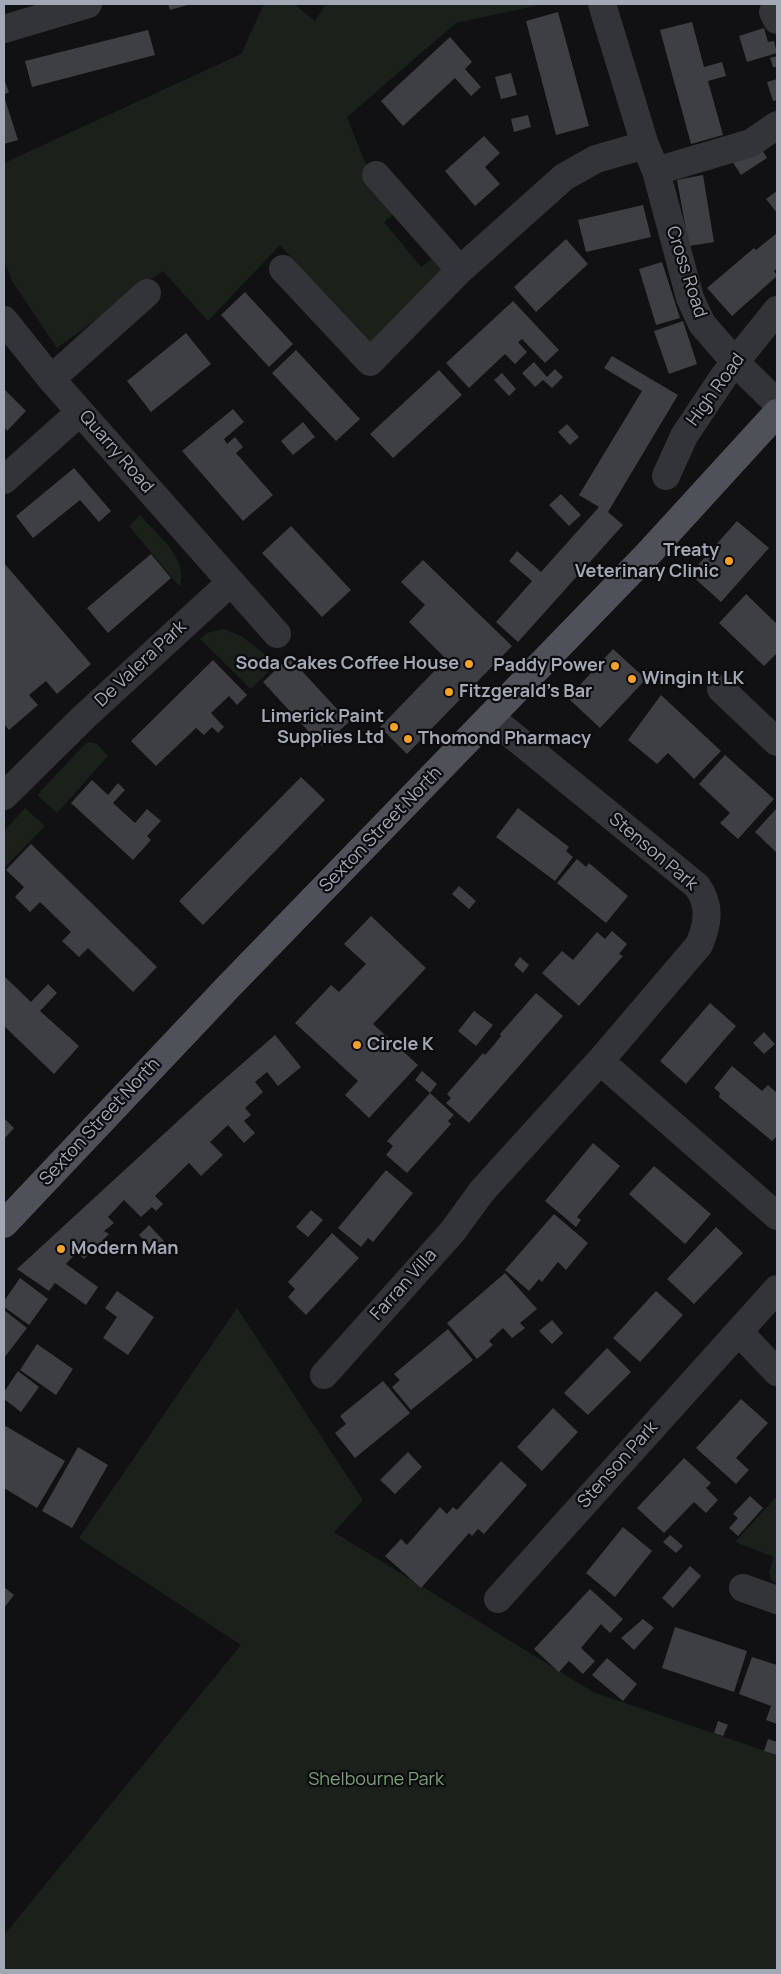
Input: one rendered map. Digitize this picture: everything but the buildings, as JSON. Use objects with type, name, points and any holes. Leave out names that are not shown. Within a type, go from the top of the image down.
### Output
[{"type":"main road","name":"Sexton Street North","points":[[4,1224],[229,986],[648,554],[777,413]]},
{"type":"street","name":"Cross Road","points":[[602,4],[645,146],[656,171],[690,298],[702,324],[735,362],[777,403]]},
{"type":"street","points":[[4,29],[77,5]]},
{"type":"street","points":[[656,171],[750,143],[777,125]]},
{"type":"street","points":[[284,269],[370,362],[460,270],[564,177],[596,159],[645,146]]},
{"type":"street","points":[[376,175],[460,270]]},
{"type":"street","points":[[51,379],[147,293]]},
{"type":"street","name":"High Road","points":[[666,476],[684,436],[735,362],[777,310]]},
{"type":"street","name":"Quarry Road","points":[[4,320],[51,379],[230,583]]},
{"type":"street","points":[[4,480],[80,412]]},
{"type":"street","points":[[230,583],[277,634]]},
{"type":"street","name":"De Valera Park","points":[[4,796],[84,717],[230,583]]},
{"type":"street","points":[[721,688],[777,742]]},
{"type":"street","name":"Stenson Park","points":[[482,1191],[600,1061],[699,944],[706,927],[706,898],[697,886],[490,718]]},
{"type":"street","points":[[600,1061],[777,1216]]},
{"type":"street","name":"Farran Villa","points":[[324,1376],[452,1232],[482,1191]]},
{"type":"street","name":"Stenson Park","points":[[498,1599],[777,1289]]},
{"type":"street","points":[[739,1332],[777,1372]]},
{"type":"street","points":[[743,1588],[777,1600]]},
{"type":"green space","points":[[264,4],[294,4],[315,21],[326,4],[544,4],[456,23],[347,117],[376,190],[395,213],[384,222],[421,267],[432,259],[445,274],[369,344],[280,245],[208,321],[163,271],[57,348],[12,281],[4,260],[4,163],[241,54]]},
{"type":"green space","points":[[140,515],[176,557],[182,576],[180,587],[129,526]]},
{"type":"green space","points":[[224,629],[241,636],[277,663],[251,689],[200,639],[207,633]]},
{"type":"green space","points":[[86,743],[97,744],[108,756],[57,813],[37,795]]},
{"type":"green space","points":[[25,808],[45,826],[4,868],[4,831]]},
{"type":"green space","name":"Shelbourne Park","points":[[237,1308],[363,1500],[334,1532],[593,1692],[777,1755],[777,1970],[4,1970],[4,1935],[241,1645],[79,1538]]},
{"type":"green space","points":[[777,1496],[777,1584],[771,1580],[769,1572],[774,1557],[735,1542]]},
{"type":"place","name":"Treaty Veterinary Clinic","points":[[729,561]]},
{"type":"place","name":"Soda Cakes Coffee House","points":[[469,664]]},
{"type":"place","name":"Paddy Power","points":[[615,666]]},
{"type":"place","name":"Wingin It LK","points":[[632,679]]},
{"type":"place","name":"Fitzgerald’s Bar","points":[[449,692]]},
{"type":"place","name":"Limerick Paint Supplies Ltd","points":[[394,727]]},
{"type":"place","name":"Thomond Pharmacy","points":[[408,739]]},
{"type":"place","name":"Circle K","points":[[357,1045]]},
{"type":"place","name":"Modern Man","points":[[61,1249]]}]
